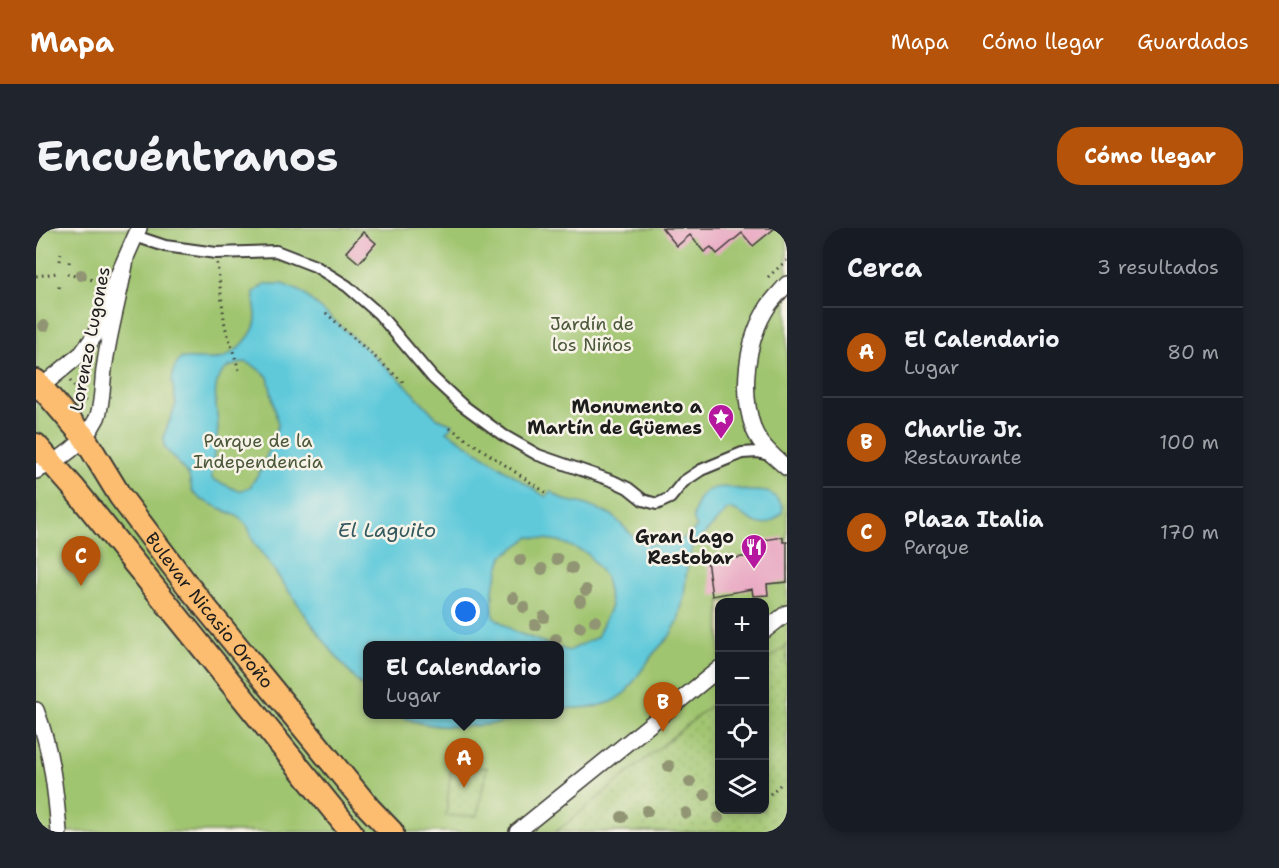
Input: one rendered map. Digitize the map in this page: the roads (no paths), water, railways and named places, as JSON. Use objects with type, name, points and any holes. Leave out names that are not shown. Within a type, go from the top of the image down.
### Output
[{"type":"main road","name":"Bulevar Nicasio Oroño","points":[[38,387],[84,437],[120,496],[188,586],[369,808],[392,832]]},
{"type":"main road","name":"Bulevar Nicasio Oroño","points":[[36,445],[44,467],[73,487],[351,832]]},
{"type":"street","points":[[137,232],[165,246],[216,253],[276,251],[315,266],[347,286],[380,314],[433,378],[461,404],[503,435],[538,455],[621,485],[643,500],[657,504],[669,498],[683,482],[701,470],[742,453],[758,452],[772,456]]},
{"type":"street","name":"Lorenzo Lugones","points":[[38,387],[82,353],[95,335],[137,232]]},
{"type":"street","name":"Lorenzo Lugones","points":[[44,467],[70,452],[84,437],[97,416],[105,362],[126,259]]},
{"type":"street","points":[[787,284],[768,306],[753,341],[747,375],[749,407],[755,431],[772,456],[787,468]]},
{"type":"street","points":[[769,628],[787,613]]},
{"type":"street","points":[[518,832],[715,672]]},
{"type":"street","points":[[36,710],[42,726],[57,797],[59,832]]},
{"type":"water","name":"El Laguito","points":[[264,284],[282,284],[300,291],[404,383],[436,417],[453,424],[447,431],[546,497],[550,491],[564,500],[584,504],[612,515],[639,542],[671,544],[690,534],[697,527],[694,517],[698,501],[702,495],[713,488],[727,487],[770,493],[783,507],[782,513],[766,524],[760,524],[728,509],[692,547],[678,621],[669,637],[654,653],[626,692],[612,702],[594,707],[564,709],[564,649],[569,651],[597,637],[611,606],[605,577],[588,554],[559,541],[530,537],[503,556],[493,589],[493,616],[515,632],[540,641],[363,641],[363,687],[323,639],[254,543],[248,527],[239,517],[200,499],[192,491],[189,476],[164,447],[164,435],[176,404],[172,381],[174,368],[181,358],[223,358],[235,351],[253,329],[256,313],[254,293]],"holes":[[[245,362],[268,377],[278,425],[262,468],[250,487],[239,491],[212,479],[218,427],[216,388],[221,374],[227,368]]]},
{"type":"water","points":[[409,719],[518,719],[468,726],[431,725]]},
{"type":"place","name":"Monumento a Martín de Güemes","points":[[721,440]]},
{"type":"place","name":"Gran Lago Restobar","points":[[754,570]]},
{"type":"place","name":"Plaza Italia","points":[[81,586]]},
{"type":"place","name":"Charlie Jr.","points":[[663,732]]},
{"type":"place","name":"El Calendario","points":[[464,788]]},
{"type":"park label","name":"Jardín de los Niños","points":[[592,334]]},
{"type":"park label","name":"Parque de la Independencia","points":[[258,451]]}]
